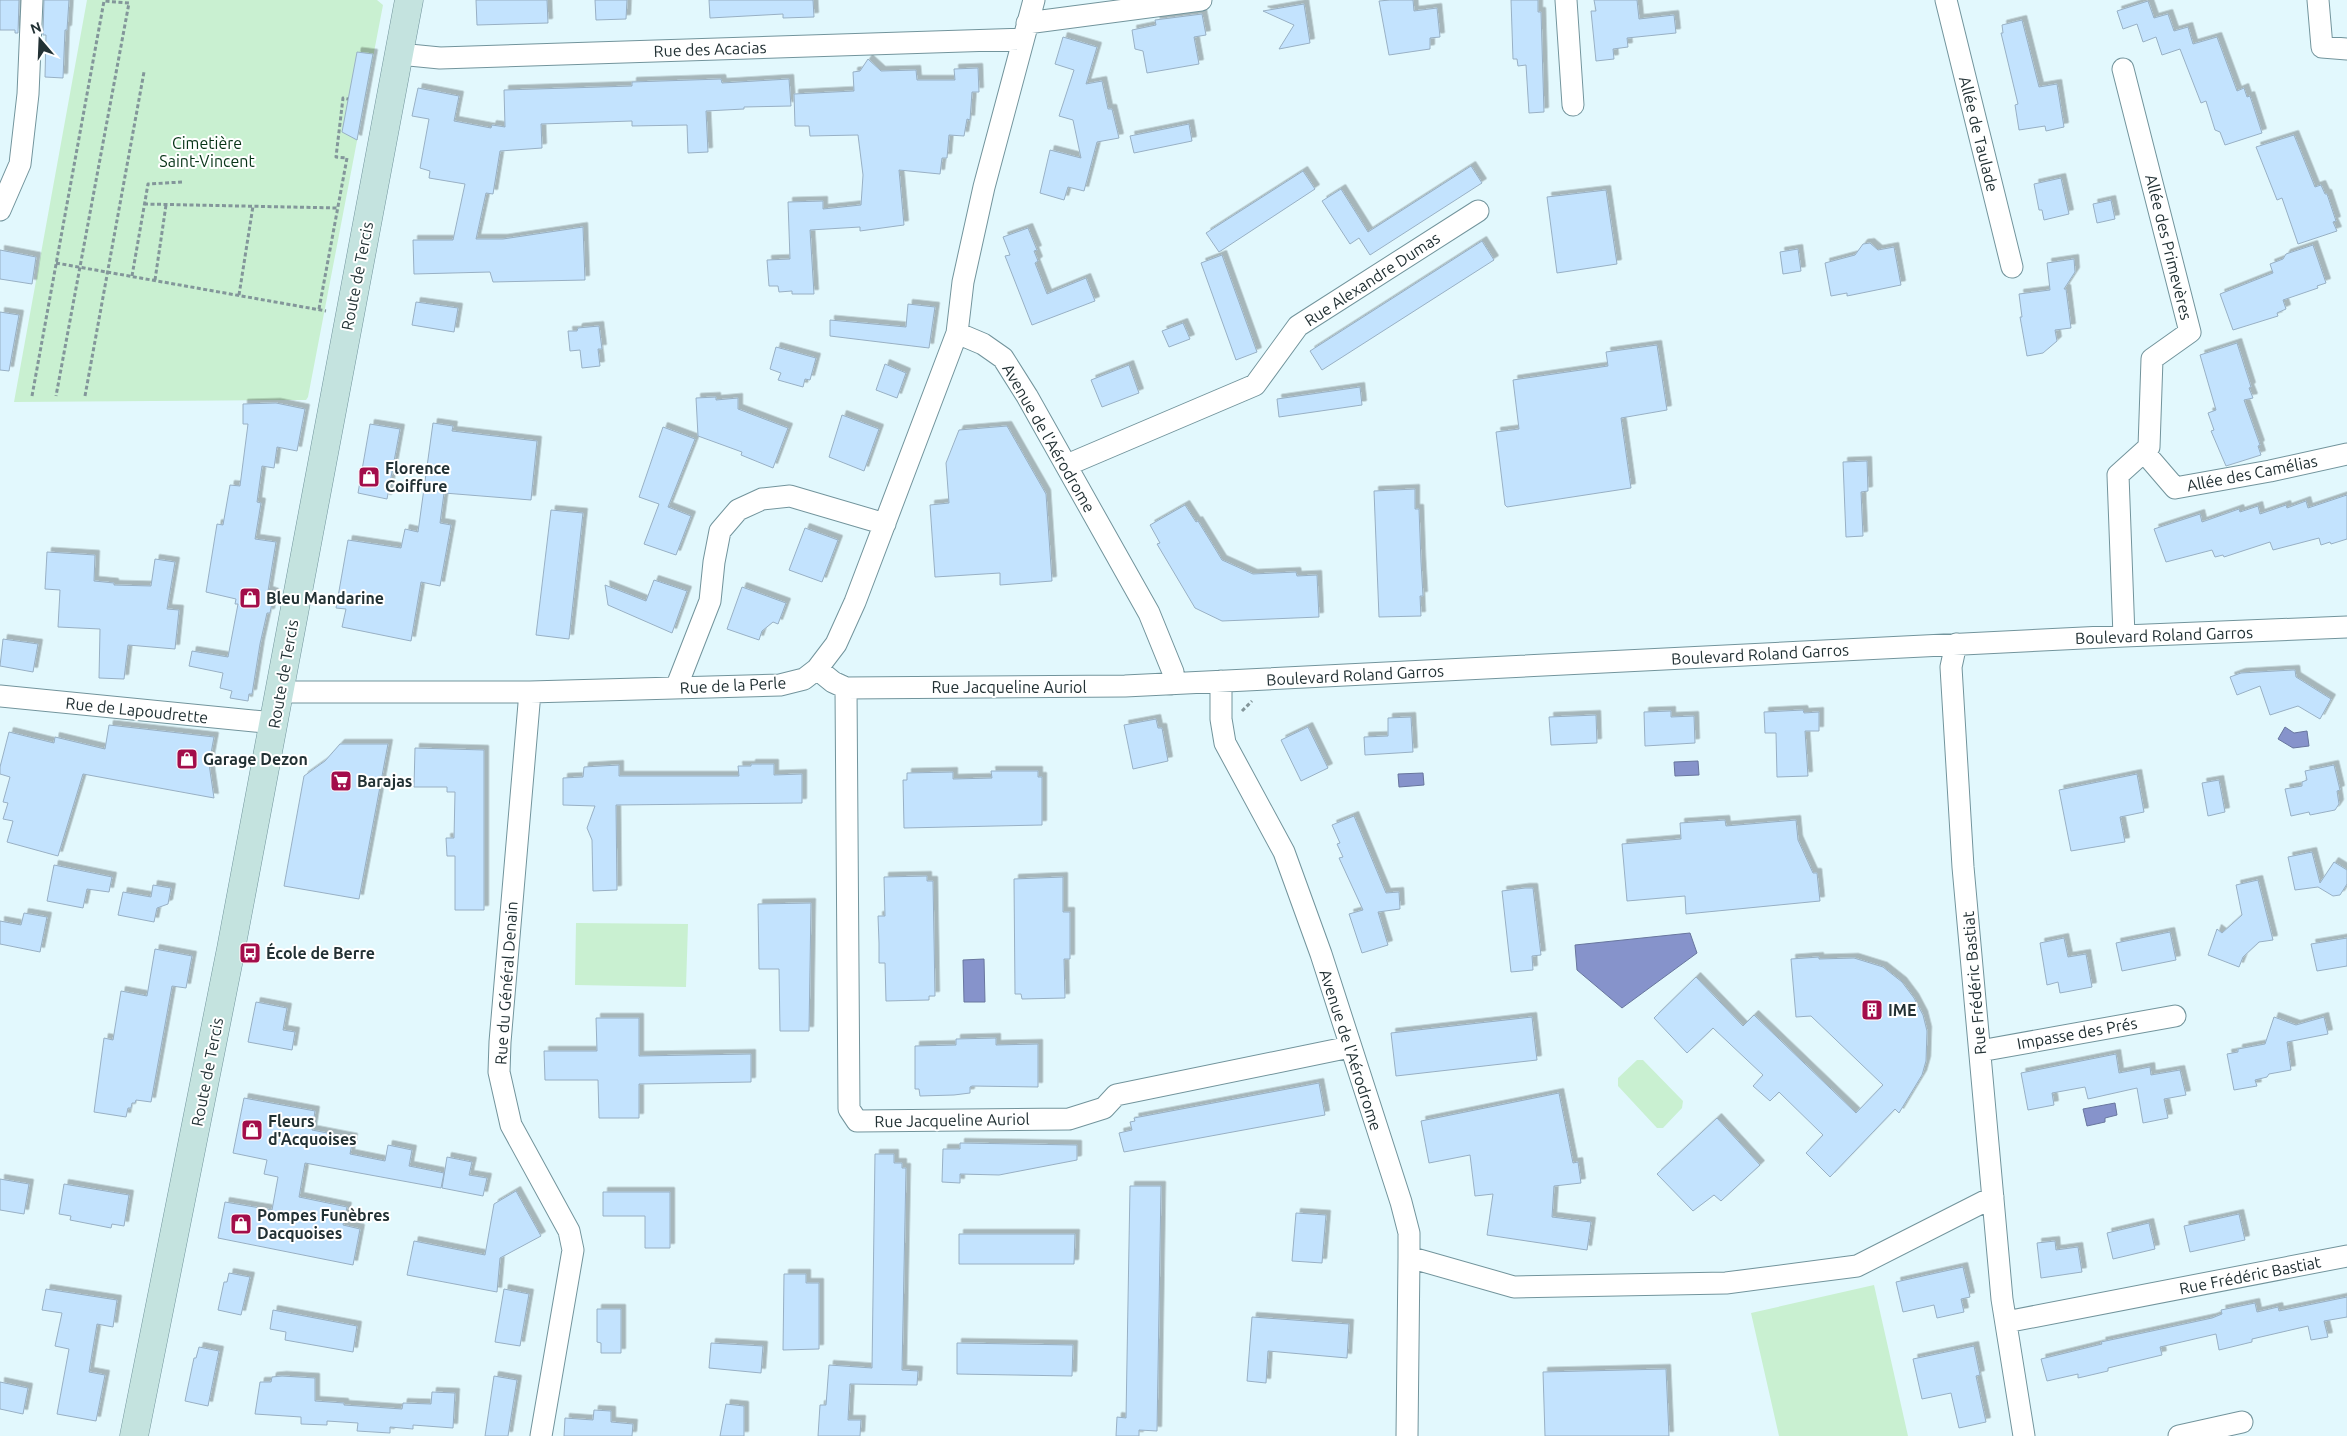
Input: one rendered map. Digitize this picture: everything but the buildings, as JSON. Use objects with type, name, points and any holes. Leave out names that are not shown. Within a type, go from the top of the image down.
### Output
[{"type":"main road","name":"Route de Tercis","points":[[134,1436],[280,692],[409,0]]},
{"type":"street","points":[[0,210],[20,164],[28,94],[32,0]]},
{"type":"street","points":[[957,333],[963,282],[1034,0]]},
{"type":"street","name":"Rue des Acacias","points":[[398,54],[440,58],[1025,31],[1202,0]]},
{"type":"street","points":[[1566,0],[1573,105]]},
{"type":"street","name":"Allée de Taulade","points":[[1946,0],[2012,267]]},
{"type":"street","points":[[2318,0],[2322,47],[2347,48]]},
{"type":"street","name":"Allée des Primevères","points":[[2124,69],[2190,332],[2152,359],[2149,448],[2144,452]]},
{"type":"street","name":"Rue Alexandre Dumas","points":[[1067,465],[1255,385],[1298,326],[1478,211]]},
{"type":"street","name":"Avenue de l'Aérodrome","points":[[957,333],[983,344],[1003,358],[1027,396],[1149,613],[1173,672],[1172,684]]},
{"type":"street","name":"Rue de la Perle","points":[[280,692],[530,692],[780,685],[804,679],[817,669],[836,644],[885,524],[957,333]]},
{"type":"street","points":[[2124,636],[2118,475],[2144,452]]},
{"type":"street","name":"Allée des Camélias","points":[[2144,452],[2175,488],[2270,472],[2347,454]]},
{"type":"street","points":[[676,688],[710,601],[714,562],[720,531],[738,510],[762,499],[790,496],[885,524]]},
{"type":"street","name":"Boulevard Roland Garros","points":[[1172,684],[1956,644],[2347,627]]},
{"type":"street","name":"Rue Frédéric Bastiat","points":[[1956,644],[1951,666],[1963,867],[2006,1322],[2024,1436]]},
{"type":"street","points":[[817,669],[833,682],[846,688]]},
{"type":"street","name":"Avenue de l'Aérodrome","points":[[1221,681],[1221,719],[1226,743],[1284,852],[1321,954],[1402,1202],[1408,1233],[1409,1257],[1407,1436]]},
{"type":"street","name":"Rue Jacqueline Auriol","points":[[1172,684],[846,688],[849,1110],[857,1122],[1069,1119],[1104,1108],[1116,1094],[1350,1047]]},
{"type":"street","name":"Rue du Général Denain","points":[[530,692],[499,1072],[511,1125],[569,1231],[573,1250],[541,1436]]},
{"type":"street","name":"Rue de Lapoudrette","points":[[0,696],[274,723]]},
{"type":"street","name":"Impasse des Prés","points":[[1980,1051],[2175,1016]]},
{"type":"street","points":[[1409,1257],[1514,1287],[1726,1283],[1857,1266],[1993,1197]]},
{"type":"street","name":"Rue Frédéric Bastiat","points":[[2006,1322],[2347,1256]]},
{"type":"street","points":[[2179,1436],[2242,1422]]},
{"type":"path","points":[[32,396],[104,1],[130,3],[56,396]]},
{"type":"path","points":[[84,396],[144,72]]},
{"type":"path","points":[[319,310],[347,158],[336,157],[343,98],[348,99]]},
{"type":"path","points":[[132,276],[148,184],[182,182]]},
{"type":"path","points":[[144,204],[338,208]]},
{"type":"path","points":[[155,280],[166,205]]},
{"type":"path","points":[[239,295],[253,206]]},
{"type":"path","points":[[56,263],[349,314]]},
{"type":"path","points":[[1240,713],[1257,695]]},
{"type":"green space","name":"Cimetière Saint-Vincent","points":[[87,0],[377,0],[383,5],[306,400],[14,402]]},
{"type":"green space","points":[[576,923],[688,924],[686,987],[575,985]]},
{"type":"green space","points":[[1637,1060],[1643,1060],[1683,1101],[1682,1108],[1663,1128],[1657,1128],[1618,1086],[1618,1078]]},
{"type":"green space","points":[[1874,1285],[1908,1436],[1779,1436],[1751,1313]]},
{"type":"water","points":[[2285,727],[2294,733],[2307,731],[2309,746],[2293,748],[2278,739]]},
{"type":"water","points":[[1698,761],[1699,775],[1675,776],[1674,762]]},
{"type":"water","points":[[1423,773],[1424,785],[1399,787],[1398,774]]},
{"type":"water","points":[[1690,933],[1697,953],[1622,1008],[1577,970],[1575,945]]},
{"type":"water","points":[[984,959],[985,1002],[964,1002],[963,960]]},
{"type":"water","points":[[2115,1103],[2117,1115],[2105,1118],[2105,1122],[2087,1126],[2083,1109]]},
{"type":"place","name":"Florence Coiffure","points":[[369,477]]},
{"type":"place","name":"Bleu Mandarine","points":[[250,598]]},
{"type":"place","name":"Garage Dezon","points":[[187,759]]},
{"type":"place","name":"Barajas","points":[[341,781]]},
{"type":"place","name":"École de Berre","points":[[250,953]]},
{"type":"place","name":"IME","points":[[1872,1010]]},
{"type":"place","name":"Fleurs d'Acquoises","points":[[252,1130]]},
{"type":"place","name":"Pompes Funèbres Dacquoises","points":[[241,1224]]}]
